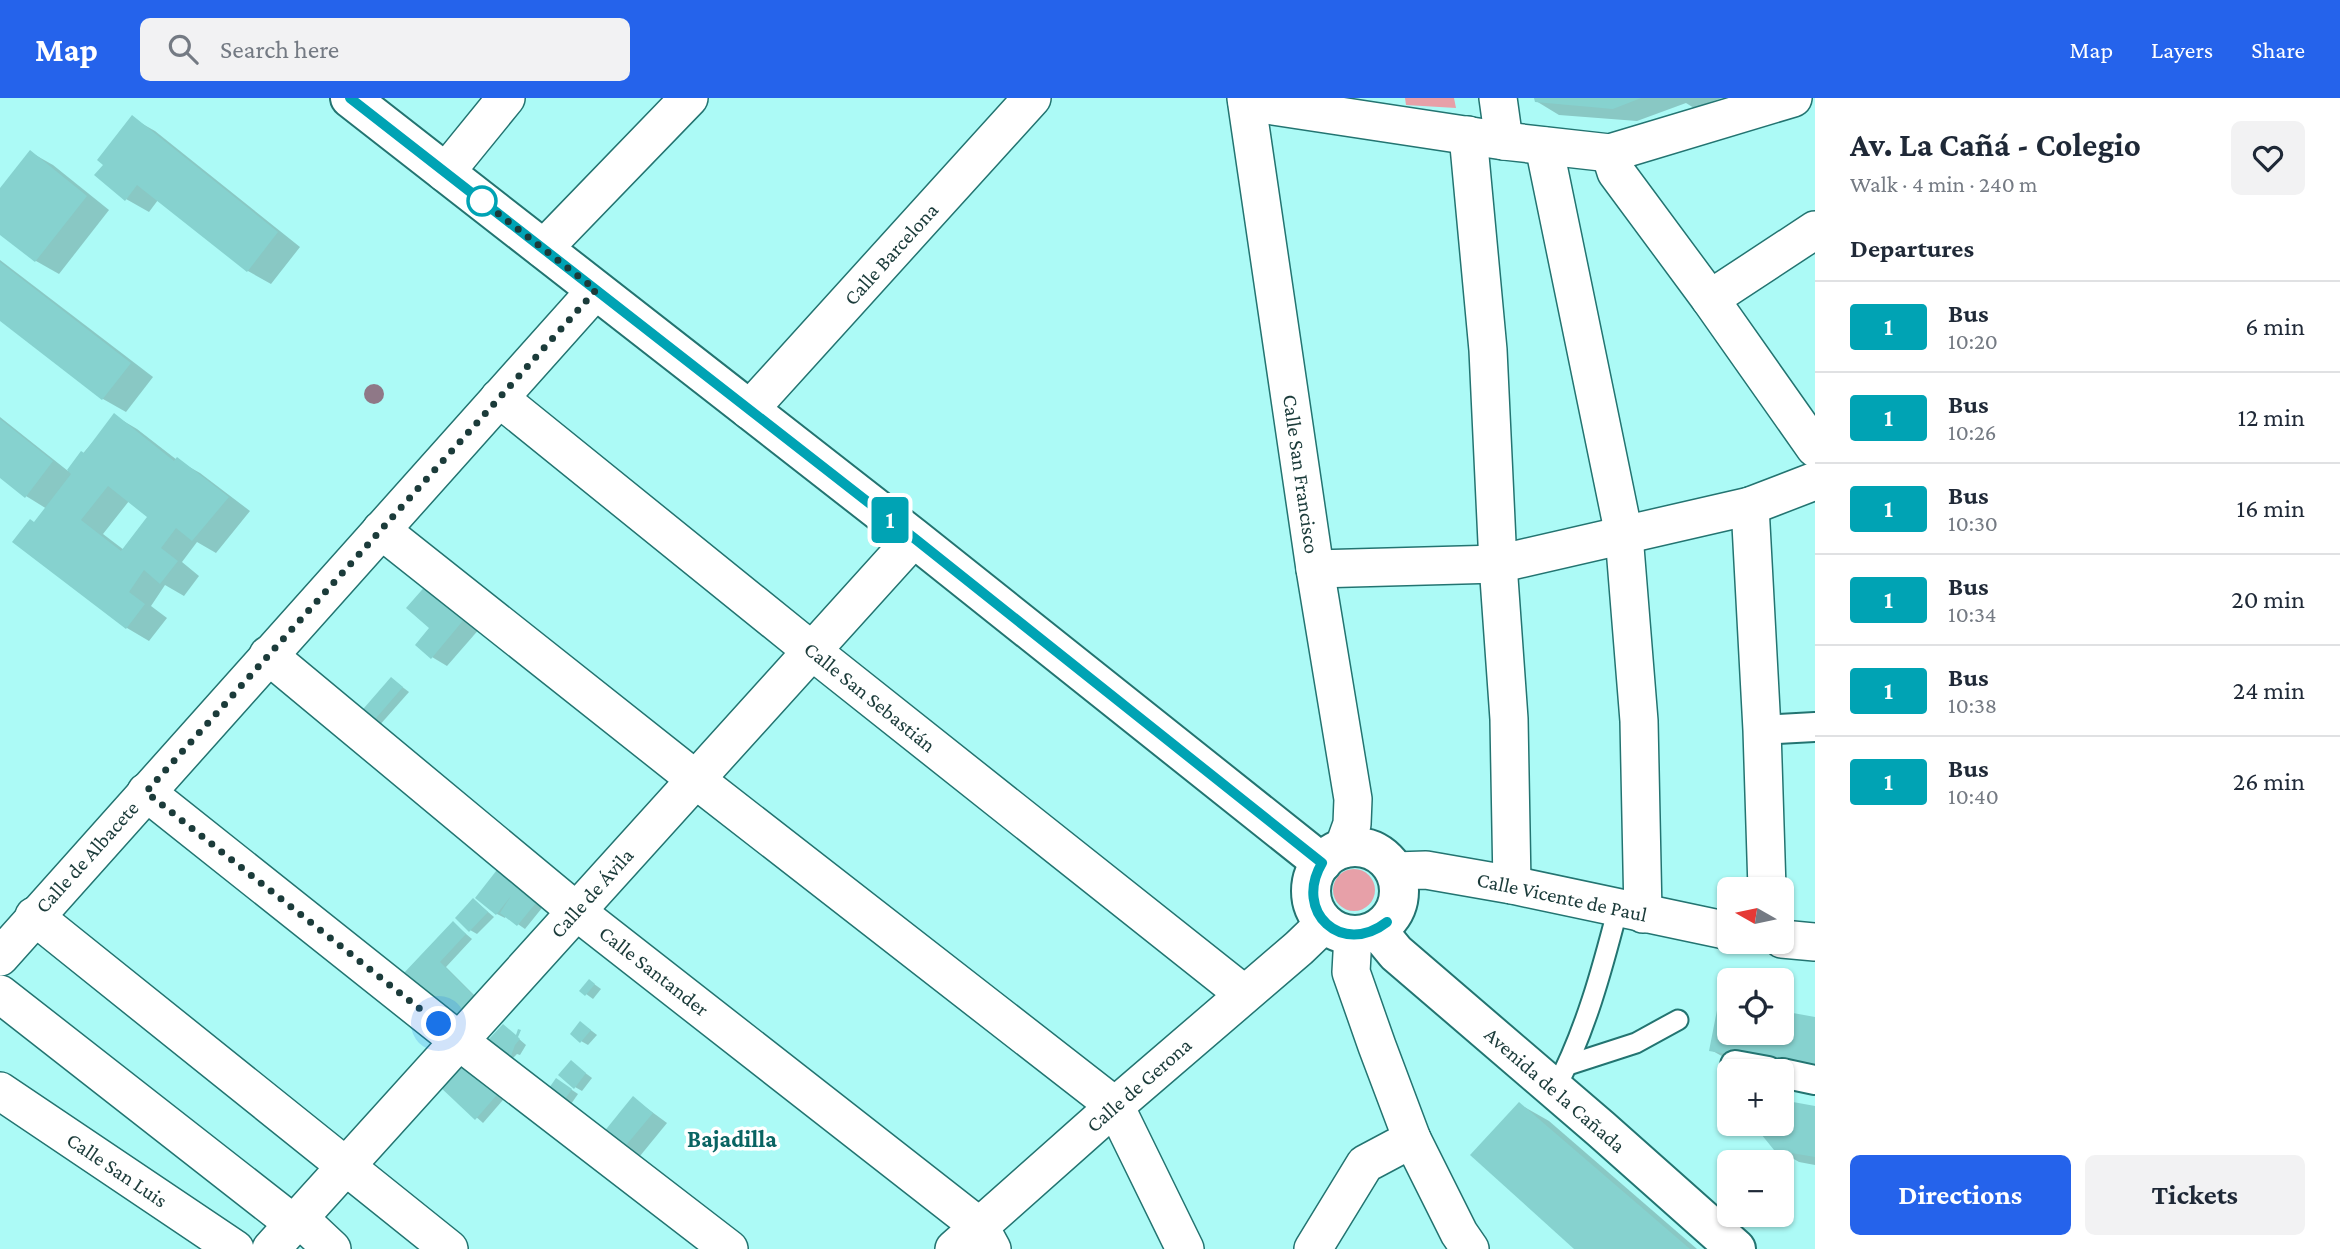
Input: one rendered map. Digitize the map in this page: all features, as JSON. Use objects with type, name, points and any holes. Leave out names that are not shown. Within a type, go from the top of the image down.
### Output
[{"type":"street","points":[[349,98],[914,538],[1332,856]]},
{"type":"street","points":[[445,173],[506,98]]},
{"type":"street","points":[[543,249],[690,98]]},
{"type":"street","name":"Calle Barcelona","points":[[749,410],[1032,98]]},
{"type":"street","points":[[1498,98],[1504,141]]},
{"type":"street","points":[[1247,100],[1504,141],[1610,153],[1793,98]]},
{"type":"street","name":"Calle San Francisco","points":[[1247,100],[1315,569],[1353,799],[1352,824],[1332,856]]},
{"type":"street","points":[[1468,135],[1488,350],[1509,719],[1512,885]]},
{"type":"street","points":[[1544,146],[1624,535],[1639,720],[1630,911]]},
{"type":"street","points":[[1610,153],[1616,172],[1815,448]]},
{"type":"street","points":[[1710,299],[1815,230]]},
{"type":"street","name":"Calle de Albacete","points":[[0,957],[596,290]]},
{"type":"street","name":"Calle San Sebastián","points":[[499,398],[811,651],[1244,994]]},
{"type":"street","points":[[1315,569],[1499,564],[1750,506],[1815,481]]},
{"type":"street","points":[[1750,506],[1767,877]]},
{"type":"street","points":[[381,530],[1115,1106],[1185,1249]]},
{"type":"street","name":"Calle de Ávila","points":[[288,1230],[914,538]]},
{"type":"street","name":"Calle Santander","points":[[268,655],[975,1242]]},
{"type":"street","points":[[1762,730],[1815,727]]},
{"type":"street","points":[[146,792],[459,1041],[729,1249]]},
{"type":"street","points":[[1358,847],[1373,851],[1386,859],[1395,871],[1399,897],[1395,911],[1387,922],[1352,929],[1317,913],[1312,900],[1315,875],[1332,856],[1358,847]]},
{"type":"street","name":"Calle Vicente de Paul","points":[[1395,871],[1426,870],[1512,885],[1717,929]]},
{"type":"street","points":[[34,916],[449,1249]]},
{"type":"street","points":[[1352,929],[1351,972],[1412,1139],[1459,1233],[1470,1249]]},
{"type":"street","name":"Calle de Gerona","points":[[975,1242],[1115,1106],[1299,948],[1352,929]]},
{"type":"street","name":"Avenida de la Cañada","points":[[1352,929],[1395,953],[1561,1077],[1736,1249]]},
{"type":"street","points":[[1794,940],[1815,942]]},
{"type":"street","points":[[0,994],[288,1230],[332,1249]]},
{"type":"street","points":[[1794,1076],[1815,1080]]},
{"type":"street","name":"Calle San Luis","points":[[0,1091],[235,1249]]},
{"type":"street","points":[[1313,1249],[1365,1164],[1412,1139]]},
{"type":"lane","points":[[1561,1077],[1602,970],[1630,911]]},
{"type":"lane","points":[[1561,1077],[1636,1043],[1678,1020]]},
{"type":"shaded area","points":[[1405,98],[1454,98],[1456,108],[1406,105]]},
{"type":"shaded area","points":[[1354,869],[1369,875],[1375,890],[1369,905],[1354,911],[1339,905],[1333,890],[1339,875]]},
{"type":"building","points":[[1534,98],[1641,98],[1613,109],[1535,102]]},
{"type":"building","points":[[132,115],[278,232],[247,272],[137,185],[125,201],[94,175],[103,165],[97,160]]},
{"type":"building","points":[[30,150],[87,196],[35,262],[0,235],[0,188]]},
{"type":"building","points":[[0,262],[131,363],[102,400],[0,321]]},
{"type":"building","points":[[114,413],[174,461],[177,457],[229,497],[192,541],[176,528],[161,548],[178,561],[160,584],[144,570],[129,592],[145,604],[126,629],[12,542],[30,519],[34,522],[71,474],[67,470],[81,451],[84,453]],"holes":[[[108,486],[147,517],[121,551],[81,520]]]},
{"type":"building","points":[[0,419],[53,461],[25,498],[0,478]]},
{"type":"building","points":[[428,583],[466,617],[431,659],[415,645],[429,628],[406,608]]},
{"type":"building","points":[[391,677],[403,687],[370,725],[358,715]]},
{"type":"building","points":[[500,866],[540,898],[517,926],[500,913],[511,896],[496,915],[475,898]]},
{"type":"building","points":[[473,898],[488,912],[469,932],[455,918]]},
{"type":"building","points":[[453,921],[466,934],[440,962],[477,999],[458,1018],[442,1002],[438,1007],[403,974]]},
{"type":"building","points":[[589,979],[595,984],[585,996],[579,991]]},
{"type":"building","points":[[1717,1010],[1717,1045],[1794,1045],[1794,1013],[1815,1017],[1815,1069],[1794,1065],[1794,1059],[1756,1059],[1709,1051]]},
{"type":"building","points":[[580,1021],[591,1030],[580,1043],[570,1034]]},
{"type":"building","points":[[503,1024],[516,1035],[518,1029],[521,1030],[518,1037],[520,1039],[511,1056],[508,1055],[509,1051],[504,1056],[488,1040]]},
{"type":"building","points":[[462,1059],[503,1088],[475,1120],[438,1085]]},
{"type":"building","points":[[571,1060],[586,1073],[574,1089],[558,1075]]},
{"type":"building","points":[[556,1078],[572,1089],[563,1102],[547,1091]]},
{"type":"building","points":[[633,1096],[653,1113],[623,1149],[603,1133]]},
{"type":"building","points":[[1519,1102],[1690,1249],[1574,1249],[1470,1155]]},
{"type":"building","points":[[1794,1102],[1815,1106],[1815,1157],[1794,1153],[1794,1150],[1774,1150],[1763,1136],[1794,1136]]},
{"type":"bus line","name":"1","points":[[350,98],[914,538],[1322,863],[1315,875],[1312,900],[1325,923],[1338,932],[1353,935],[1377,930],[1387,922]]},
{"type":"district","name":"Bajadilla","points":[[732,1139]]},
{"type":"route","points":[[439,1024],[146,792],[596,290],[482,201]]}]
